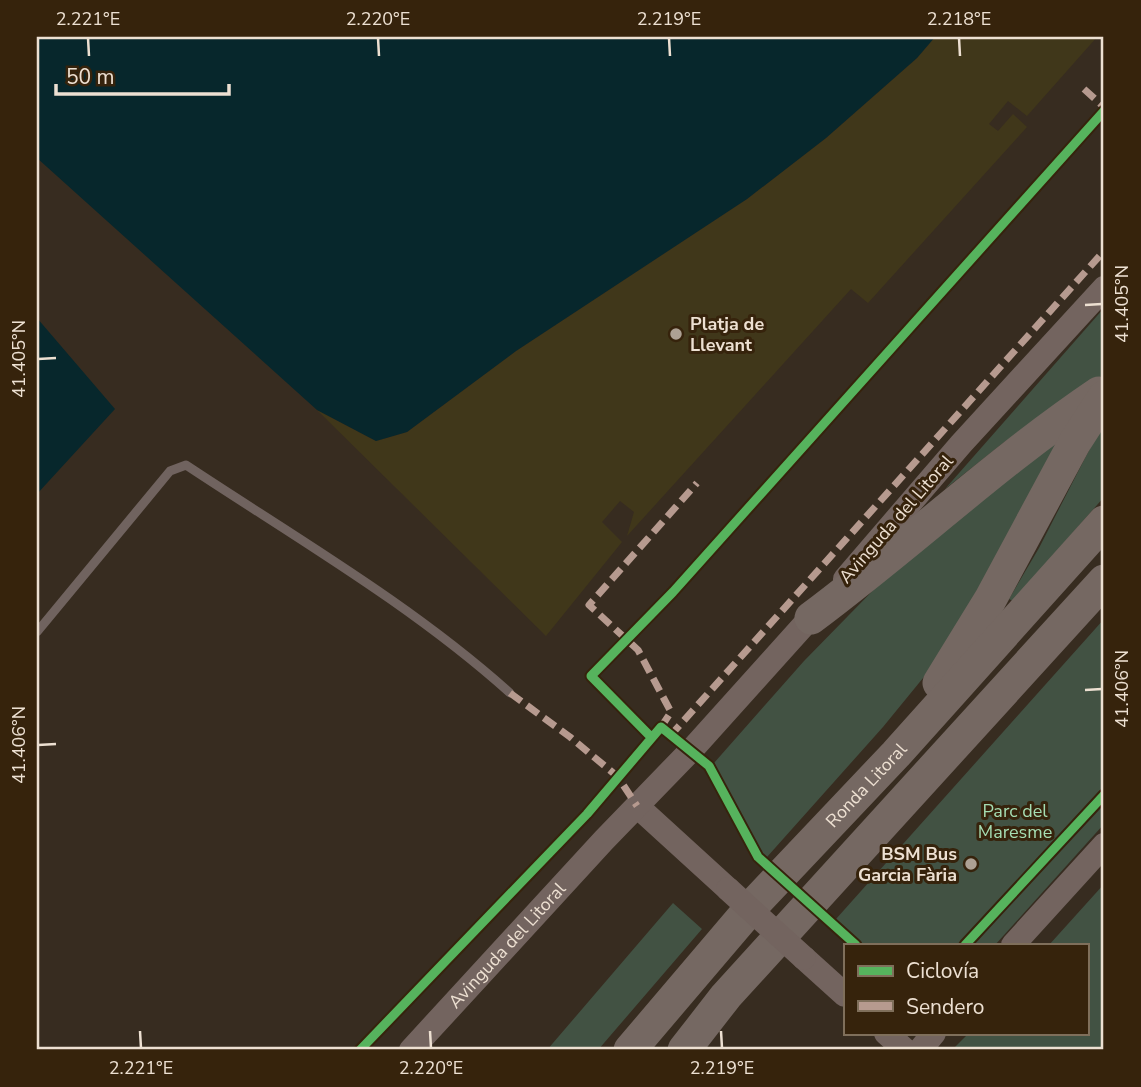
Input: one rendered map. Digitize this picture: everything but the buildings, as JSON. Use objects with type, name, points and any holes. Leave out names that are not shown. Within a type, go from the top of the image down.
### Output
[{"type":"highway","points":[[811,618],[994,471],[1104,389]]},
{"type":"highway","points":[[896,754],[990,600],[1075,442],[1104,397]]},
{"type":"highway","name":"Ronda Litoral","points":[[630,1050],[755,903],[896,754],[1104,522]]},
{"type":"highway","points":[[684,1050],[726,996],[1104,581]]},
{"type":"main road","name":"Avinguda del Litoral","points":[[411,1050],[696,745],[811,618],[961,444],[1104,288]]},
{"type":"main road","points":[[637,806],[844,994]]},
{"type":"main road","points":[[1014,944],[1104,845]]},
{"type":"main road","points":[[887,1034],[905,1050]]},
{"type":"main road","points":[[920,1050],[933,1034]]},
{"type":"lane","points":[[37,632],[170,471],[186,466],[468,655],[510,693]]},
{"type":"green space","points":[[1104,308],[1103,375],[1003,443],[945,489]]},
{"type":"green space","points":[[1104,421],[1104,497],[1013,601],[1009,599],[1039,548]]},
{"type":"green space","points":[[1077,422],[959,634],[883,727],[767,857],[761,853],[714,763],[804,661],[891,572]]},
{"type":"green space","name":"Parc del Maresme","points":[[1104,619],[1104,824],[996,944],[863,944],[836,919]]},
{"type":"green space","points":[[1104,884],[1104,1050],[952,1050],[968,1034],[1088,1034],[1088,944],[1050,944]]},
{"type":"green space","points":[[673,903],[702,929],[598,1050],[547,1050]]},
{"type":"sand","name":"Platja de Llevant","points":[[935,37],[1097,37],[1027,116],[1008,101],[989,124],[998,131],[1013,114],[1027,127],[868,303],[851,289],[627,536],[634,512],[620,501],[602,522],[622,542],[546,636],[317,410],[376,441],[407,432],[516,351],[747,199],[826,138],[917,58]]},
{"type":"water","points":[[37,37],[935,37],[917,58],[826,138],[747,199],[516,351],[407,432],[376,441],[317,410],[37,158]]},
{"type":"water","points":[[37,318],[115,409],[37,494]]},
{"type":"marked path","points":[[1084,89],[1104,107]]},
{"type":"marked path","points":[[670,736],[1104,251]]},
{"type":"marked path","points":[[661,727],[671,712],[638,650],[589,605],[697,483]]},
{"type":"marked path","points":[[510,693],[570,737],[618,777],[637,806]]},
{"type":"cycle path","points":[[651,737],[591,676],[673,592],[1104,111]]},
{"type":"cycle path","points":[[360,1050],[587,814],[661,727],[709,766],[758,857],[855,944]]},
{"type":"cycle path","points":[[966,944],[1104,795]]},
{"type":"place","name":"Platja de Llevant","points":[[676,334]]},
{"type":"place","name":"BSM Bus Garcia Fària","points":[[971,864]]}]
